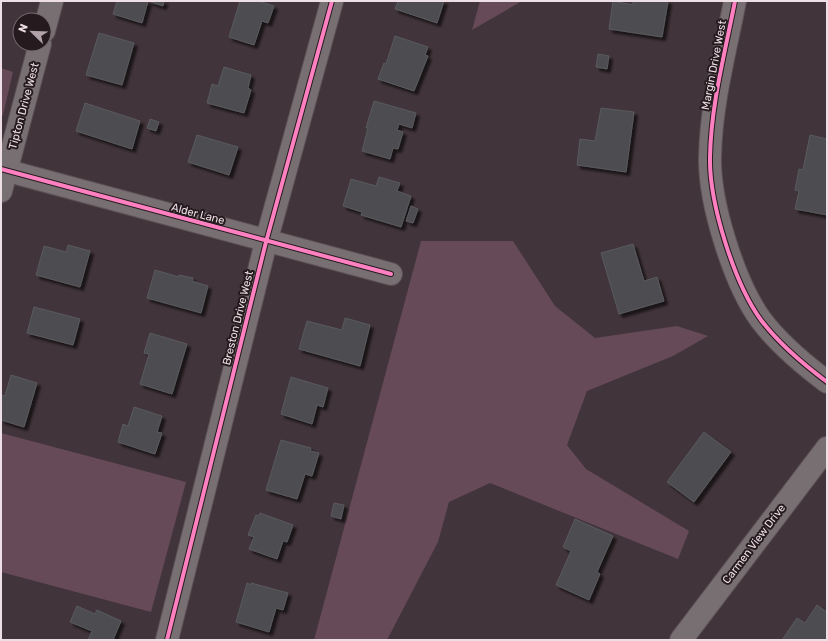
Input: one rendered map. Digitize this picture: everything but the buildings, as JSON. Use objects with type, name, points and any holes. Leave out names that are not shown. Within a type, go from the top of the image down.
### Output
[{"type":"street","points":[[49,12],[52,1]]},
{"type":"street","name":"Breston Drive West","points":[[167,640],[266,242],[332,1]]},
{"type":"street","name":"Margin Drive West","points":[[735,1],[713,114],[710,156],[710,175],[722,232],[742,286],[761,320],[797,359],[827,382]]},
{"type":"street","name":"Tipton Drive West","points":[[1,191],[4,169],[38,52]]},
{"type":"street","name":"Alder Lane","points":[[4,169],[266,242],[391,274]]},
{"type":"street","name":"Carmen View Drive","points":[[681,640],[827,448]]},
{"type":"shaded area","points":[[480,1],[522,1],[472,30]]},
{"type":"shaded area","points":[[1,68],[13,72],[1,118]]},
{"type":"shaded area","points":[[421,241],[513,241],[555,306],[595,338],[677,326],[708,336],[673,356],[587,391],[567,445],[586,469],[689,531],[678,559],[490,483],[449,502],[438,542],[387,640],[314,640]]},
{"type":"shaded area","points":[[1,433],[186,482],[151,612],[1,572]]},
{"type":"cycle path","points":[[167,640],[266,242],[332,1]]},
{"type":"cycle path","points":[[735,1],[719,79],[711,137],[711,175],[719,219],[733,264],[751,304],[761,320],[792,353],[827,382]]},
{"type":"cycle path","points":[[1,169],[391,274]]}]
